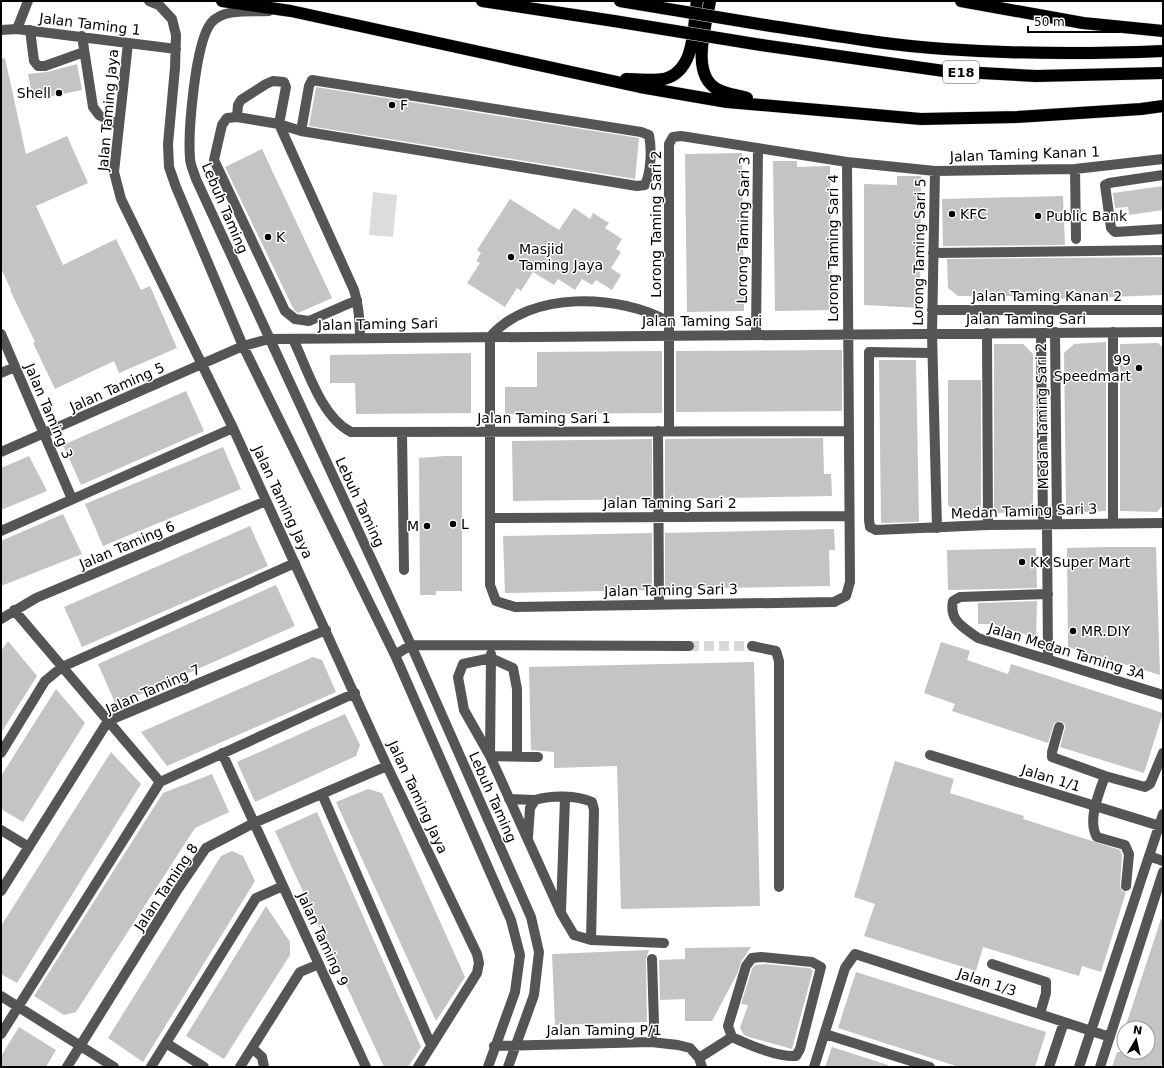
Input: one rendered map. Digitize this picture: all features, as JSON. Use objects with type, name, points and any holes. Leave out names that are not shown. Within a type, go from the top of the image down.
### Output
[{"type":"highway","points":[[222,1],[290,11],[640,87],[727,102],[793,109],[921,119],[1017,117],[1141,109],[1163,106]]},
{"type":"highway","name":"E18","points":[[482,1],[876,63],[944,71],[1036,76],[1163,73]]},
{"type":"highway","name":"E18","points":[[620,1],[765,25],[880,42],[944,49],[1036,53],[1163,51]]},
{"type":"highway","points":[[606,79],[664,79],[678,73],[689,58],[697,1]]},
{"type":"highway","points":[[710,1],[701,60],[704,77],[716,88],[728,93],[793,109]]},
{"type":"highway","points":[[961,1],[1083,22],[1163,31]]},
{"type":"street","points":[[17,29],[28,1]]},
{"type":"street","points":[[149,1],[159,5],[172,19],[176,49],[168,144],[169,167],[243,346],[395,655],[511,920],[520,955],[515,992],[494,1046],[488,1067]]},
{"type":"street","name":"Lebuh Taming","points":[[290,11],[227,13],[211,23],[203,38],[199,53],[189,144],[190,161],[196,179],[269,339],[411,645],[531,917],[539,952],[534,995],[508,1067]]},
{"type":"street","name":"Jalan Taming 1","points":[[1,30],[30,30],[176,49]]},
{"type":"street","points":[[30,30],[34,61],[38,66],[45,66],[84,52]]},
{"type":"street","points":[[82,36],[92,108],[99,115],[119,125]]},
{"type":"street","name":"Jalan Taming Jaya","points":[[128,43],[114,172],[121,199],[233,428],[387,766],[477,954],[479,963],[477,973],[431,1045]]},
{"type":"street","points":[[301,131],[308,86],[312,80],[641,132],[650,135],[651,144],[648,179],[645,185],[637,186],[301,131],[279,124],[236,117],[227,118],[222,124],[214,160],[285,311],[295,319],[309,321],[357,300]]},
{"type":"street","points":[[236,117],[241,100],[273,81],[284,82],[286,87],[279,124],[357,300],[360,338]]},
{"type":"street","points":[[1141,109],[1163,109]]},
{"type":"street","name":"Jalan Taming Kanan 1","points":[[673,138],[681,136],[847,162],[935,171],[1075,169],[1163,159]]},
{"type":"street","name":"Lorong Taming Sari 2","points":[[669,431],[669,144],[673,138]]},
{"type":"street","name":"Lorong Taming Sari 3","points":[[756,335],[758,148]]},
{"type":"street","name":"Lorong Taming Sari 4","points":[[846,596],[850,582],[847,162]]},
{"type":"street","points":[[1075,169],[1076,239]]},
{"type":"street","name":"Lorong Taming Sari 5","points":[[932,333],[935,171]]},
{"type":"street","points":[[1163,175],[1109,183],[1105,185],[1111,228],[1115,232],[1163,229]]},
{"type":"street","points":[[933,253],[1163,250]]},
{"type":"street","points":[[491,518],[490,337],[498,327],[517,315],[557,303],[594,302],[630,306],[657,315],[670,322]]},
{"type":"street","name":"Jalan Taming Kanan 2","points":[[932,310],[1163,310]]},
{"type":"street","name":"Medan Taming Sari 2","points":[[1049,524],[1055,332]]},
{"type":"street","points":[[1113,332],[1113,523]]},
{"type":"street","name":"Jalan Taming Sari","points":[[243,346],[269,339],[1163,332]]},
{"type":"street","name":"Medan Taming Sari 3","points":[[932,333],[937,528],[988,525],[1163,523]]},
{"type":"street","points":[[987,333],[988,525]]},
{"type":"street","name":"Medan Taming Sari 2","points":[[1041,333],[1049,524]]},
{"type":"street","name":"Jalan Taming 3","points":[[1,334],[72,499]]},
{"type":"street","name":"Jalan Taming Sari 1","points":[[293,339],[325,408],[342,427],[351,432],[848,431]]},
{"type":"street","name":"Jalan Taming 5","points":[[1,452],[243,346]]},
{"type":"street","points":[[932,353],[869,352],[869,520],[870,527],[876,530],[937,528]]},
{"type":"street","points":[[1,373],[15,367]]},
{"type":"street","points":[[1,531],[233,428]]},
{"type":"street","points":[[658,431],[659,604]]},
{"type":"street","points":[[402,433],[404,570]]},
{"type":"street","name":"Jalan Taming 6","points":[[1,619],[36,598],[266,501]]},
{"type":"street","name":"Jalan Taming Sari 2","points":[[491,518],[849,516]]},
{"type":"street","name":"Jalan Taming Sari 3","points":[[491,518],[490,584],[496,601],[515,607],[834,602],[846,596]]},
{"type":"street","points":[[1048,659],[1049,524]]},
{"type":"street","points":[[1,753],[45,681],[62,667],[295,564]]},
{"type":"street","name":"Jalan Medan Taming 3A","points":[[1048,594],[960,597],[953,600],[951,610],[954,617],[962,627],[978,638],[1163,695]]},
{"type":"street","points":[[14,610],[160,782]]},
{"type":"street","name":"Jalan Taming 7","points":[[1,891],[108,721],[326,630]]},
{"type":"street","points":[[395,655],[411,645],[689,646]]},
{"type":"street","points":[[490,756],[491,646]]},
{"type":"street","points":[[752,646],[776,652],[779,661],[780,887]]},
{"type":"street","points":[[517,756],[517,689],[513,668],[491,658],[463,664],[458,677],[464,710],[490,756],[510,798],[560,914],[574,935],[591,940],[664,943]]},
{"type":"street","points":[[1,1034],[160,782],[355,693]]},
{"type":"street","points":[[1059,727],[1052,757],[1105,776],[1145,787],[1150,784],[1163,753]]},
{"type":"street","name":"Jalan Taming 9","points":[[222,753],[366,1067]]},
{"type":"street","name":"Jalan 1/1","points":[[930,755],[1161,827]]},
{"type":"street","points":[[490,756],[538,757]]},
{"type":"street","name":"Jalan Taming 8","points":[[67,1067],[176,892],[206,848],[254,823],[387,766]]},
{"type":"street","points":[[1105,776],[1096,806],[1093,831],[1097,837],[1125,845],[1129,854],[1126,886]]},
{"type":"street","points":[[322,794],[431,1045],[418,1067]]},
{"type":"street","points":[[510,798],[535,800],[543,798],[583,798],[592,802],[594,810],[591,940]]},
{"type":"street","points":[[560,914],[565,798]]},
{"type":"street","points":[[528,839],[530,808],[535,800]]},
{"type":"street","points":[[1080,1067],[1140,882],[1161,827],[1163,814]]},
{"type":"street","points":[[1,830],[29,847]]},
{"type":"street","points":[[1149,856],[1163,861]]},
{"type":"street","points":[[1100,1067],[1160,890],[1163,872]]},
{"type":"street","points":[[1140,882],[1160,890]]},
{"type":"street","points":[[151,1067],[256,898],[283,886]]},
{"type":"street","name":"Jalan 1/3","points":[[825,1034],[845,968],[855,954],[1110,1037]]},
{"type":"street","points":[[752,958],[812,962],[821,967],[800,1049],[796,1056],[788,1057],[732,1037],[728,1026],[746,966],[752,958]]},
{"type":"street","points":[[651,1042],[654,1024],[652,959]]},
{"type":"street","points":[[240,1067],[300,972],[319,964]]},
{"type":"street","points":[[992,964],[1046,982],[1046,994],[1040,1014]]},
{"type":"street","points":[[1,996],[114,1067]]},
{"type":"street","points":[[1049,1067],[1064,1022]]},
{"type":"street","points":[[814,1067],[825,1034],[930,1067]]},
{"type":"street","points":[[700,1062],[732,1037]]},
{"type":"street","points":[[166,1042],[204,1067]]},
{"type":"street","name":"Jalan Taming P/1","points":[[494,1046],[651,1042],[690,1048],[700,1062]]},
{"type":"street","points":[[252,1048],[262,1057],[264,1067]]},
{"type":"shaded area","points":[[373,192],[397,195],[393,237],[369,235]]},
{"type":"building","points":[[5,58],[26,154],[67,136],[88,183],[36,206],[63,265],[116,239],[141,290],[150,286],[177,348],[119,373],[114,361],[55,389],[33,343],[35,342],[1,268],[1,59]]},
{"type":"building","points":[[77,64],[82,90],[33,100],[28,74],[47,72]]},
{"type":"building","points":[[316,87],[639,138],[635,179],[309,126]]},
{"type":"building","points":[[262,149],[332,298],[298,313],[294,310],[225,167]]},
{"type":"building","points":[[742,153],[744,311],[687,312],[685,154]]},
{"type":"building","points":[[773,161],[797,161],[797,167],[830,166],[832,310],[775,311]]},
{"type":"building","points":[[897,176],[921,176],[920,308],[864,305],[864,184],[897,185]]},
{"type":"building","points":[[1163,186],[1163,210],[1129,215],[1128,207],[1115,208],[1113,193]]},
{"type":"building","points":[[1063,196],[1065,245],[943,246],[942,199]]},
{"type":"building","points":[[510,199],[559,230],[574,208],[590,219],[593,213],[609,223],[605,228],[622,239],[616,249],[621,252],[611,268],[621,275],[612,290],[596,280],[592,285],[582,279],[575,290],[558,279],[554,285],[533,272],[521,291],[517,288],[505,307],[467,283],[480,263],[476,261],[481,253],[477,250]]},
{"type":"building","points":[[1163,257],[1163,295],[1054,299],[1054,296],[958,296],[948,288],[947,259]]},
{"type":"building","points":[[1106,342],[1106,511],[1072,513],[1066,505],[1064,353],[1074,344]]},
{"type":"building","points":[[1158,343],[1163,348],[1163,505],[1157,512],[1120,511],[1120,344]]},
{"type":"building","points":[[994,344],[1023,344],[1033,354],[1033,505],[1027,512],[994,513]]},
{"type":"building","points":[[842,350],[842,411],[676,412],[676,351]]},
{"type":"building","points":[[662,351],[662,413],[505,414],[505,387],[537,387],[537,352]]},
{"type":"building","points":[[471,353],[471,413],[356,414],[355,383],[330,383],[330,355]]},
{"type":"building","points":[[879,360],[916,360],[919,522],[881,523]]},
{"type":"building","points":[[948,380],[981,380],[981,514],[956,514],[948,505]]},
{"type":"building","points":[[186,391],[204,431],[81,485],[63,445]]},
{"type":"building","points":[[823,438],[824,474],[831,474],[832,496],[665,499],[665,439]]},
{"type":"building","points":[[652,439],[652,499],[513,501],[512,441]]},
{"type":"building","points":[[223,447],[241,489],[103,546],[85,504]]},
{"type":"building","points":[[29,456],[47,491],[1,510],[1,468]]},
{"type":"building","points":[[462,456],[462,591],[436,591],[436,595],[420,595],[419,458]]},
{"type":"building","points":[[63,514],[82,554],[1,586],[1,541]]},
{"type":"building","points":[[250,526],[268,566],[82,647],[64,607]]},
{"type":"building","points":[[834,529],[835,550],[829,550],[830,586],[665,589],[665,533]]},
{"type":"building","points":[[652,533],[652,590],[505,593],[503,536]]},
{"type":"building","points":[[1156,547],[1160,675],[1068,647],[1067,548]]},
{"type":"building","points":[[1036,548],[1037,588],[948,590],[947,550]]},
{"type":"building","points":[[276,585],[295,626],[116,705],[98,664]]},
{"type":"building","points":[[1037,601],[1036,638],[994,624],[978,624],[978,603]]},
{"type":"building","points":[[8,641],[37,676],[1,733],[1,651]]},
{"type":"building","points":[[941,642],[970,651],[967,660],[1008,674],[1011,664],[1163,713],[1144,773],[1060,747],[1065,728],[1065,725],[1061,721],[1054,723],[1048,743],[952,711],[955,704],[924,693]]},
{"type":"building","points":[[313,657],[322,660],[336,692],[167,766],[141,732]]},
{"type":"building","points":[[754,662],[760,906],[621,909],[617,766],[554,768],[554,752],[531,750],[529,667]]},
{"type":"building","points":[[56,689],[85,723],[23,822],[1,809],[1,776]]},
{"type":"building","points":[[345,714],[360,745],[356,756],[255,802],[237,762]]},
{"type":"building","points":[[111,752],[141,784],[17,983],[1,974],[1,926]]},
{"type":"building","points":[[895,761],[954,779],[950,793],[1024,816],[1023,819],[1120,850],[1122,855],[1120,886],[1122,891],[1126,892],[1101,972],[1082,966],[1079,976],[983,947],[976,971],[864,936],[875,904],[854,897]]},
{"type":"building","points":[[212,774],[229,812],[195,828],[76,1012],[64,1015],[34,996],[163,793]]},
{"type":"building","points":[[368,789],[382,793],[465,977],[436,1021],[336,802]]},
{"type":"building","points":[[317,812],[421,1047],[408,1067],[384,1067],[275,831]]},
{"type":"building","points":[[232,851],[243,856],[255,881],[143,1062],[108,1038],[221,856]]},
{"type":"building","points":[[266,906],[290,942],[290,955],[224,1059],[186,1036]]},
{"type":"building","points":[[1161,919],[1163,919],[1163,1060],[1161,1067],[1112,1067],[1116,1055],[1116,1060],[1156,1060],[1156,1020],[1128,1020]]},
{"type":"building","points":[[751,947],[741,962],[737,974],[712,1021],[685,1021],[685,999],[660,1000],[659,960],[685,959],[685,948]]},
{"type":"building","points":[[649,950],[646,959],[647,1022],[555,1025],[552,954]]},
{"type":"building","points":[[766,964],[809,968],[813,970],[792,1049],[744,1035],[740,1028],[748,1005],[741,1004],[752,969],[755,965]]},
{"type":"building","points":[[856,972],[1046,1032],[1035,1067],[959,1067],[838,1028]]},
{"type":"building","points":[[19,1027],[56,1050],[46,1067],[1,1067],[1,1056]]},
{"type":"building","points":[[832,1047],[888,1065],[888,1067],[825,1067]]},
{"type":"tunnel","points":[[689,646],[752,646]]},
{"type":"place","name":"Shell","points":[[59,93]]},
{"type":"place","name":"F","points":[[392,105]]},
{"type":"place","name":"KFC","points":[[952,214]]},
{"type":"place","name":"Public Bank","points":[[1038,216]]},
{"type":"place","name":"K","points":[[268,237]]},
{"type":"place","name":"Masjid Taming Jaya","points":[[511,257]]},
{"type":"place","name":"99 Speedmart","points":[[1139,368]]},
{"type":"place","name":"L","points":[[453,524]]},
{"type":"place","name":"M","points":[[427,526]]},
{"type":"place","name":"KK Super Mart","points":[[1022,562]]},
{"type":"place","name":"MR.DIY","points":[[1073,631]]}]
